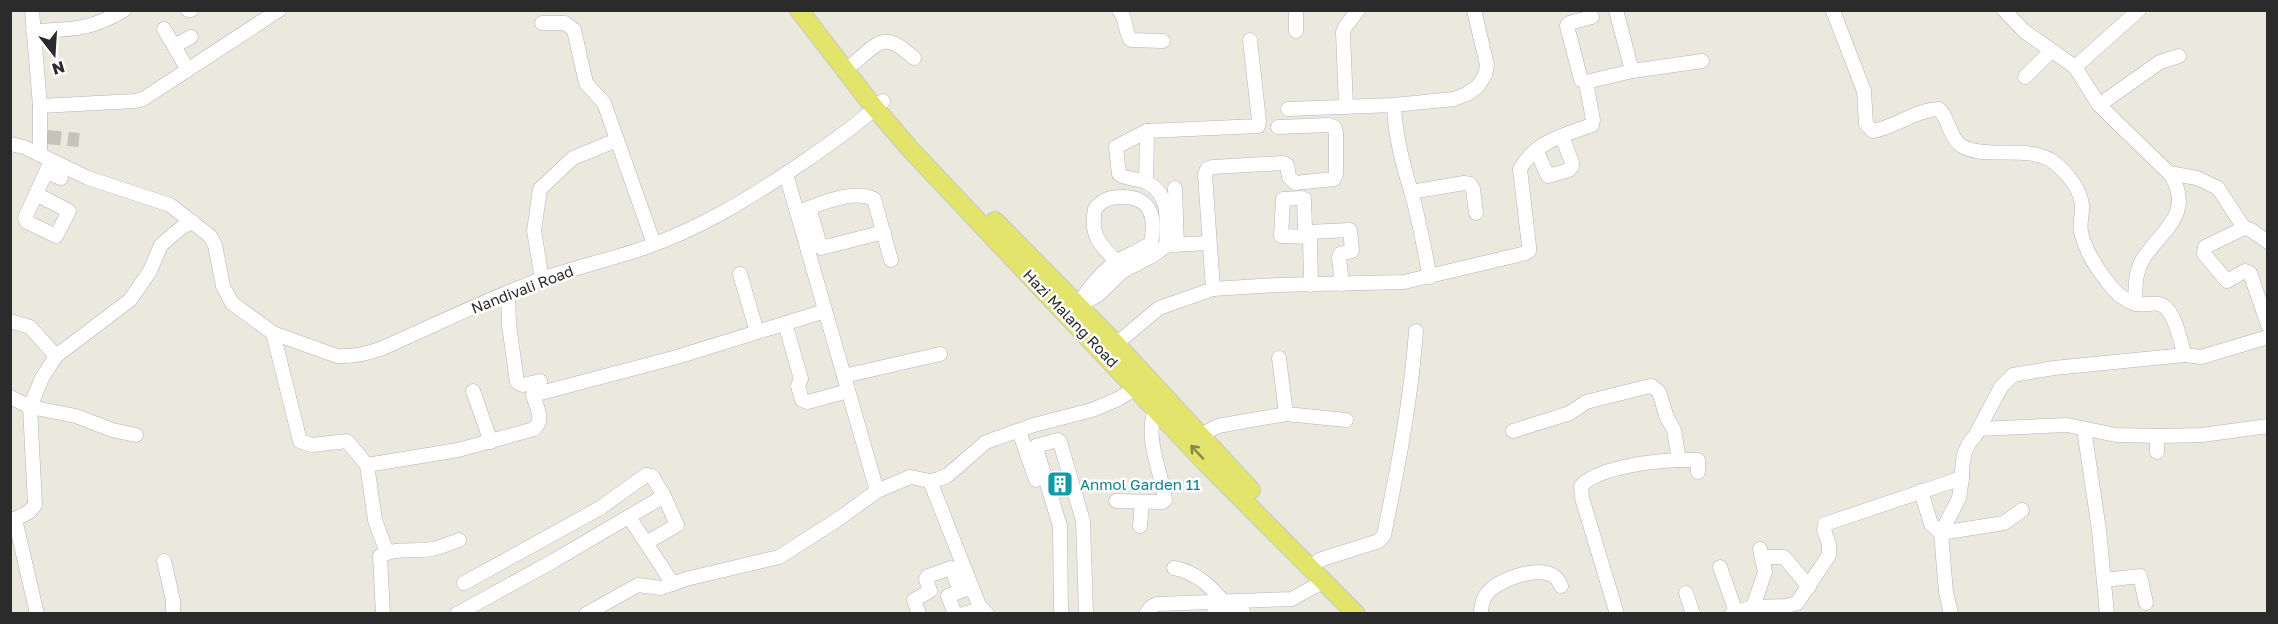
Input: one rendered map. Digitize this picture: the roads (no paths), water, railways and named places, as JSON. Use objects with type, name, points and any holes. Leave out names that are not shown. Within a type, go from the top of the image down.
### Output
[{"type":"main road","name":"Hazi Malang Road","points":[[799,10],[879,105],[986,220],[1072,307],[1143,384],[1200,435],[1356,614]]},
{"type":"main road","name":"Hazi Malang Road","points":[[814,10],[854,63],[879,105]]},
{"type":"main road","name":"Hazi Malang Road","points":[[1143,384],[1156,409],[1318,570],[1370,614]]},
{"type":"street","points":[[32,10],[46,163],[36,194]]},
{"type":"street","points":[[33,31],[83,28],[107,20],[124,10]]},
{"type":"street","points":[[40,106],[135,101],[150,95],[279,10]]},
{"type":"street","points":[[1119,10],[1131,40],[1163,41]]},
{"type":"street","points":[[1296,10],[1296,30]]},
{"type":"street","points":[[1346,107],[1343,32],[1358,10]]},
{"type":"street","points":[[1288,109],[1394,105],[1454,99],[1467,94],[1478,86],[1485,75],[1487,64],[1474,10]]},
{"type":"street","points":[[1616,10],[1632,71]]},
{"type":"street","points":[[2004,10],[2025,31],[2075,67],[2099,105],[2169,173],[2178,188],[2180,201],[2174,220],[2142,259],[2136,273],[2135,304]]},
{"type":"street","points":[[2075,67],[2139,10]]},
{"type":"street","points":[[1833,11],[1864,90],[1866,124],[1873,131],[1929,110],[1940,109],[1946,115],[1955,139],[1961,146],[1982,151],[2033,153],[2054,162],[2077,187],[2082,205],[2080,230],[2086,250],[2105,280],[2116,293],[2135,304],[2161,303],[2166,307],[2172,314],[2185,355]]},
{"type":"street","points":[[1110,349],[1159,308],[1213,290],[1404,282],[1529,251],[1520,169],[1524,161],[1546,142],[1594,122],[1586,82],[1580,78],[1567,26],[1569,23],[1592,17]]},
{"type":"street","points":[[542,22],[565,23],[574,30],[586,83],[604,103],[654,244]]},
{"type":"street","points":[[164,29],[188,70]]},
{"type":"street","points":[[174,46],[191,37]]},
{"type":"street","points":[[1171,245],[1165,202],[1157,190],[1146,182],[1125,178],[1119,174],[1115,150],[1118,144],[1147,131],[1258,126],[1250,40]]},
{"type":"street","points":[[854,63],[875,46],[887,41],[900,45],[914,58]]},
{"type":"street","points":[[2025,77],[2051,51]]},
{"type":"street","points":[[2099,105],[2160,62],[2179,56]]},
{"type":"street","points":[[1586,82],[1632,71],[1702,61]]},
{"type":"street","name":"Nandivali Road","points":[[46,163],[170,205],[210,236],[215,245],[223,286],[232,303],[273,333],[337,356],[364,355],[508,292],[654,244],[716,217],[837,140],[879,105]]},
{"type":"street","points":[[1394,105],[1395,131],[1430,277]]},
{"type":"street","points":[[1213,290],[1205,174],[1207,169],[1282,163],[1287,165],[1289,177],[1295,183],[1334,179],[1336,174],[1334,127],[1328,125],[1278,127]]},
{"type":"street","points":[[1146,182],[1147,131]]},
{"type":"street","points":[[1536,150],[1548,176],[1569,170],[1572,163],[1562,136]]},
{"type":"street","points":[[542,279],[534,231],[540,189],[573,158],[617,140]]},
{"type":"street","points":[[10,144],[24,147],[46,163],[61,178]]},
{"type":"street","points":[[2169,173],[2197,178],[2218,188],[2244,228],[2268,242]]},
{"type":"street","points":[[786,174],[821,248],[884,231]]},
{"type":"street","points":[[1411,192],[1470,184],[1473,189],[1476,213]]},
{"type":"street","points":[[1171,245],[1175,188]]},
{"type":"street","points":[[803,210],[850,196],[869,197],[877,204],[891,260]]},
{"type":"street","points":[[1072,307],[1089,287],[1117,262],[1142,250],[1150,243],[1152,216],[1144,201],[1138,198],[1112,197],[1103,200],[1095,209],[1094,232],[1099,242],[1117,262]]},
{"type":"street","points":[[803,210],[825,311],[877,491]]},
{"type":"street","points":[[37,614],[13,518],[29,512],[35,505],[30,407],[42,378],[56,356],[130,300],[150,271],[161,245],[182,227],[192,222]]},
{"type":"street","points":[[2244,228],[2205,247],[2204,254],[2227,281],[2245,271],[2250,273],[2268,325]]},
{"type":"street","points":[[1311,285],[1309,235],[1350,230],[1352,251],[1340,254],[1339,258],[1342,284]]},
{"type":"street","points":[[1072,307],[1098,295],[1123,271],[1171,245],[1209,243]]},
{"type":"street","points":[[740,274],[756,329]]},
{"type":"street","points":[[1072,307],[1091,278]]},
{"type":"street","points":[[508,292],[509,325],[517,382],[523,385],[540,381]]},
{"type":"street","points":[[367,465],[426,457],[534,429],[540,420],[533,395],[676,357],[756,329],[825,311]]},
{"type":"street","points":[[10,321],[30,327],[56,356]]},
{"type":"street","points":[[785,323],[801,379],[798,386],[802,400],[808,402],[848,391]]},
{"type":"street","points":[[734,330],[756,329]]},
{"type":"street","points":[[1146,614],[1151,607],[1157,604],[1274,607],[1292,599],[1318,570],[1379,541],[1384,535],[1401,455],[1413,374],[1416,331]]},
{"type":"street","points":[[273,333],[300,441],[312,445],[347,441],[367,465],[375,520],[387,553]]},
{"type":"street","points":[[1951,614],[1946,592],[1941,533],[1959,498],[1965,449],[2001,387],[2013,375],[2054,368],[2185,355],[2201,357],[2268,337]]},
{"type":"street","points":[[844,376],[940,354]]},
{"type":"street","points":[[1279,358],[1286,414]]},
{"type":"street","points":[[586,614],[638,585],[652,588],[673,584],[768,560],[789,552],[877,491],[910,477],[930,481],[948,475],[986,442],[1034,424],[1092,410],[1118,399],[1143,384]]},
{"type":"street","points":[[1513,431],[1570,413],[1586,402],[1652,386],[1659,392],[1666,418],[1674,430],[1679,460]]},
{"type":"street","points":[[473,391],[474,415],[491,442]]},
{"type":"street","points":[[10,398],[30,407],[76,416],[112,430],[136,435]]},
{"type":"street","points":[[1116,501],[1162,502],[1165,500],[1153,441],[1152,417],[1156,409]]},
{"type":"street","points":[[1200,435],[1218,426],[1286,414],[1346,420]]},
{"type":"street","points":[[1978,429],[2067,425],[2116,435],[2157,436],[2202,435],[2268,426]]},
{"type":"street","points":[[2084,429],[2099,530],[2107,614]]},
{"type":"street","points":[[1019,431],[1037,469],[1053,519],[1056,543],[1057,609]]},
{"type":"street","points":[[2157,436],[2157,452]]},
{"type":"street","points":[[1037,469],[1036,447],[1059,440],[1083,521],[1086,614]]},
{"type":"street","points":[[1617,614],[1582,498],[1581,486],[1587,479],[1603,473],[1662,461],[1698,460],[1698,472]]},
{"type":"street","points":[[464,583],[600,508],[648,475],[652,476],[664,496],[677,525],[646,543]]},
{"type":"street","points":[[1720,567],[1734,613],[1753,608],[1793,605],[1809,587],[1829,555],[1825,524],[1962,478]]},
{"type":"street","points":[[930,481],[966,589]]},
{"type":"street","points":[[1921,491],[1931,524],[1941,533]]},
{"type":"street","points":[[457,614],[477,608],[664,496]]},
{"type":"street","points":[[1140,526],[1142,502]]},
{"type":"street","points":[[600,508],[612,528]]},
{"type":"street","points":[[1941,533],[2004,523],[2022,510]]},
{"type":"street","points":[[629,517],[673,584]]},
{"type":"street","points":[[543,539],[555,560]]},
{"type":"street","points":[[383,614],[380,558],[383,554],[433,549],[459,540]]},
{"type":"street","points":[[1753,608],[1765,572],[1761,553],[1784,557],[1809,587]]},
{"type":"street","points":[[164,561],[173,600],[173,614]]},
{"type":"street","points":[[919,614],[914,600],[930,591],[926,579],[928,576],[951,568],[985,611]]},
{"type":"street","points":[[1174,568],[1186,570],[1197,576],[1217,607]]},
{"type":"street","points":[[1481,614],[1482,603],[1490,590],[1516,576],[1534,571],[1544,572],[1554,576],[1561,586]]},
{"type":"street","points":[[2104,580],[2140,576],[2146,603]]},
{"type":"street","points":[[956,614],[948,596],[966,589]]},
{"type":"street","points":[[1686,593],[1693,614]]},
{"type":"street","points":[[1217,607],[1242,610],[1244,614]]},
{"type":"street","points":[[963,614],[985,611]]},
{"type":"tunnel","points":[[47,137],[79,140]]},
{"type":"place","name":"Anmol Garden 11","points":[[1060,484]]}]
